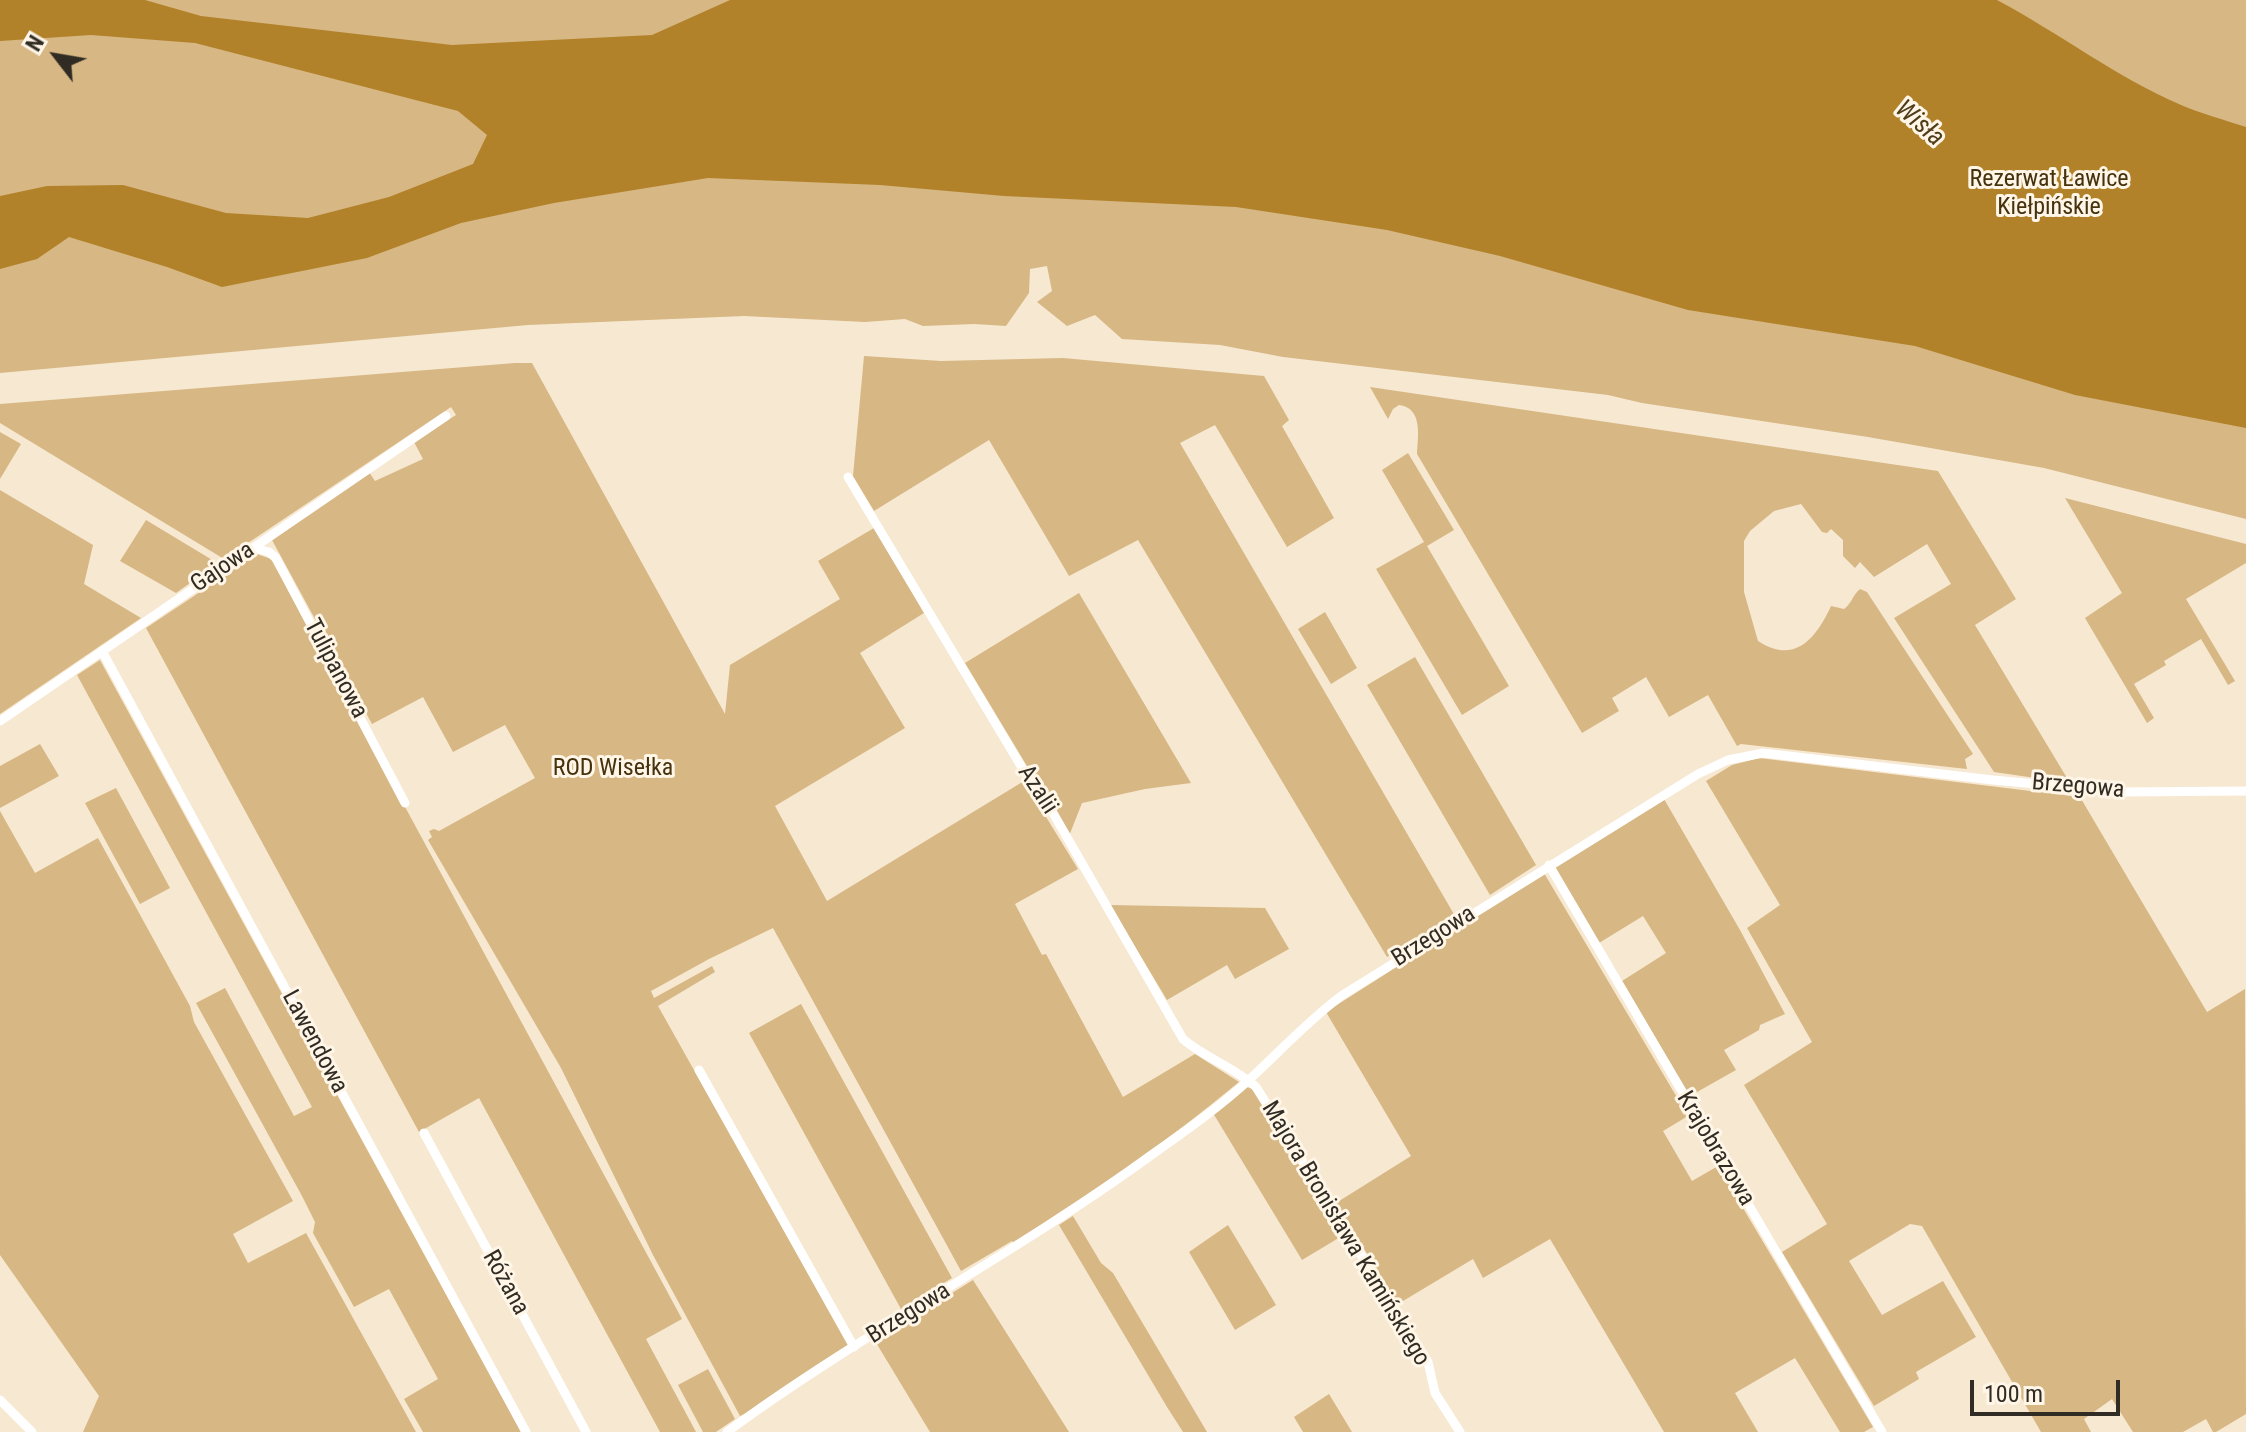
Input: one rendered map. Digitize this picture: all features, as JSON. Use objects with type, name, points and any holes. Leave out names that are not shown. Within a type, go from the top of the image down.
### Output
[{"type":"street","name":"Gajowa","points":[[0,721],[446,416]]},
{"type":"street","name":"Azalii","points":[[848,477],[1024,771],[1049,806],[1183,1039],[1249,1080]]},
{"type":"street","name":"Tulipanowa","points":[[254,548],[269,552],[276,558],[405,803]]},
{"type":"street","name":"Lawendowa","points":[[102,651],[526,1432]]},
{"type":"street","name":"Brzegowa","points":[[727,1432],[854,1347],[1069,1213],[1152,1155],[1249,1080],[1298,1031],[1341,996],[1698,774],[1728,760],[1763,753],[2123,792],[2246,791]]},
{"type":"street","name":"Krajobrazowa","points":[[1549,865],[1882,1432]]},
{"type":"street","points":[[699,1070],[854,1347]]},
{"type":"street","name":"Majora Bronisława Kamińskiego","points":[[1249,1080],[1428,1362],[1435,1393],[1460,1432]]},
{"type":"street","name":"Różana","points":[[424,1133],[586,1432]]},
{"type":"street","points":[[0,1400],[32,1432]]},
{"type":"green space","name":"Rezerwat Ławice Kiełpińskie","points":[[0,0],[2246,0],[2246,519],[2044,468],[1608,395],[1283,357],[1220,345],[1122,339],[1095,315],[1067,326],[1037,302],[1052,291],[1047,266],[1030,269],[1029,293],[1006,326],[923,326],[905,319],[865,322],[744,316],[528,325],[0,373]]},
{"type":"green space","points":[[864,356],[941,361],[1063,358],[1264,376],[1289,420],[1282,426],[1334,518],[1287,547],[1215,425],[1180,443],[1455,916],[1387,957],[1138,540],[1069,576],[989,440],[874,511],[853,476]]},
{"type":"green space","name":"ROD Wisełka","points":[[532,363],[725,714],[730,665],[840,599],[818,561],[874,528],[924,613],[860,653],[905,728],[775,806],[827,901],[1024,781],[1078,869],[1015,904],[1042,955],[1046,954],[1123,1097],[1195,1054],[1239,1082],[1101,1186],[1013,1243],[961,1271],[773,928],[651,991],[654,998],[712,966],[715,972],[658,1006],[849,1346],[740,1416],[653,1255],[561,1068],[428,840],[432,837],[429,831],[439,831],[535,778],[505,725],[453,752],[423,697],[372,724],[272,540],[369,472],[375,481],[423,459],[414,442],[456,415],[451,407],[224,559],[0,423],[0,404]]},
{"type":"green space","points":[[1370,387],[1938,471],[2016,599],[1975,625],[2070,783],[1994,772],[1894,618],[1951,584],[1927,544],[1874,577],[1860,562],[1855,568],[1843,556],[1843,540],[1831,529],[1827,533],[1822,532],[1801,504],[1774,511],[1750,531],[1744,541],[1744,592],[1758,641],[1782,650],[1802,645],[1818,629],[1831,606],[1844,609],[1860,589],[1867,592],[1973,754],[1965,759],[1967,769],[1737,746],[1708,695],[1669,717],[1646,677],[1612,698],[1619,711],[1582,733],[1417,454],[1416,417],[1407,407],[1399,405],[1388,419]]},
{"type":"green space","points":[[0,432],[21,444],[0,479]]},
{"type":"green space","points":[[1408,453],[1454,530],[1427,546],[1509,686],[1462,715],[1376,569],[1424,542],[1382,470]]},
{"type":"green space","points":[[0,490],[93,545],[84,584],[141,618],[0,714]]},
{"type":"green space","points":[[2065,498],[2246,544],[2246,563],[2186,599],[2235,681],[2228,685],[2201,639],[2134,684],[2154,718],[2147,723],[2085,618],[2122,593]]},
{"type":"green space","points":[[146,520],[214,561],[214,566],[176,593],[120,561]]},
{"type":"green space","points":[[257,554],[271,559],[682,1319],[646,1339],[696,1432],[660,1432],[479,1098],[419,1132],[146,628]]},
{"type":"green space","points":[[1079,593],[1191,783],[1145,789],[1082,803],[1069,836],[965,663]]},
{"type":"green space","points":[[1325,612],[1357,668],[1331,684],[1298,629]]},
{"type":"green space","points":[[1415,657],[1536,865],[1490,895],[1367,685]]},
{"type":"green space","points":[[100,660],[521,1432],[423,1432],[404,1399],[438,1379],[389,1289],[354,1307],[313,1233],[315,1222],[302,1196],[196,1003],[225,988],[294,1116],[312,1107],[77,675]]},
{"type":"green space","points":[[40,744],[59,776],[0,808],[0,766]]},
{"type":"green space","points":[[1759,758],[2080,797],[2207,1012],[2245,989],[2246,1414],[2216,1432],[2206,1419],[2183,1432],[2133,1432],[2112,1399],[2084,1419],[2091,1432],[2041,1432],[1922,1226],[1910,1224],[1849,1261],[1882,1315],[1943,1281],[1976,1337],[1916,1372],[1919,1379],[1874,1406],[1782,1252],[1827,1224],[1744,1085],[1812,1042],[1747,928],[1780,905],[1706,781],[1732,765]]},
{"type":"green space","points":[[116,788],[170,888],[140,904],[85,803]]},
{"type":"green space","points":[[1664,799],[1785,1014],[1760,1025],[1759,1030],[1724,1050],[1736,1070],[1690,1096],[1622,981],[1666,953],[1643,916],[1599,943],[1554,867]]},
{"type":"green space","points":[[0,811],[35,873],[98,838],[190,1006],[194,1022],[293,1201],[233,1234],[248,1263],[306,1233],[416,1432],[83,1432],[99,1396],[0,1255]]},
{"type":"green space","points":[[1544,873],[1688,1116],[1663,1131],[1692,1181],[1718,1166],[1873,1427],[1864,1432],[1840,1432],[1795,1358],[1735,1393],[1758,1432],[1664,1432],[1550,1239],[1483,1278],[1473,1259],[1398,1304],[1336,1203],[1411,1156],[1326,1012]]},
{"type":"green space","points":[[1110,905],[1265,908],[1289,949],[1235,979],[1227,965],[1167,1000]]},
{"type":"green space","points":[[801,1004],[952,1278],[901,1309],[749,1033]]},
{"type":"green space","points":[[1246,1087],[1253,1089],[1342,1236],[1302,1260],[1213,1113]]},
{"type":"green space","points":[[1073,1216],[1101,1263],[1113,1273],[1207,1432],[1183,1432],[1167,1407],[1059,1225]]},
{"type":"green space","points":[[1228,1225],[1276,1305],[1235,1330],[1189,1252]]},
{"type":"green space","points":[[973,1280],[1069,1432],[930,1432],[875,1341]]},
{"type":"green space","points":[[708,1369],[735,1419],[716,1432],[703,1432],[678,1385]]},
{"type":"green space","points":[[1329,1394],[1352,1432],[1303,1432],[1294,1417]]},
{"type":"water","name":"Rezerwat Ławice Kiełpińskie","points":[[0,0],[145,0],[201,16],[452,45],[652,35],[730,0],[1997,0],[2157,94],[2246,127],[2246,428],[2075,395],[1915,346],[1688,310],[1500,256],[1387,230],[1236,207],[1004,196],[880,185],[708,178],[554,203],[461,223],[367,258],[222,287],[69,237],[37,259],[0,269],[0,196],[47,186],[123,185],[226,213],[308,218],[389,197],[473,164],[487,135],[458,111],[195,43],[91,35],[0,41]]},
{"type":"water label","name":"Wisła","points":[[1919,124]]}]
